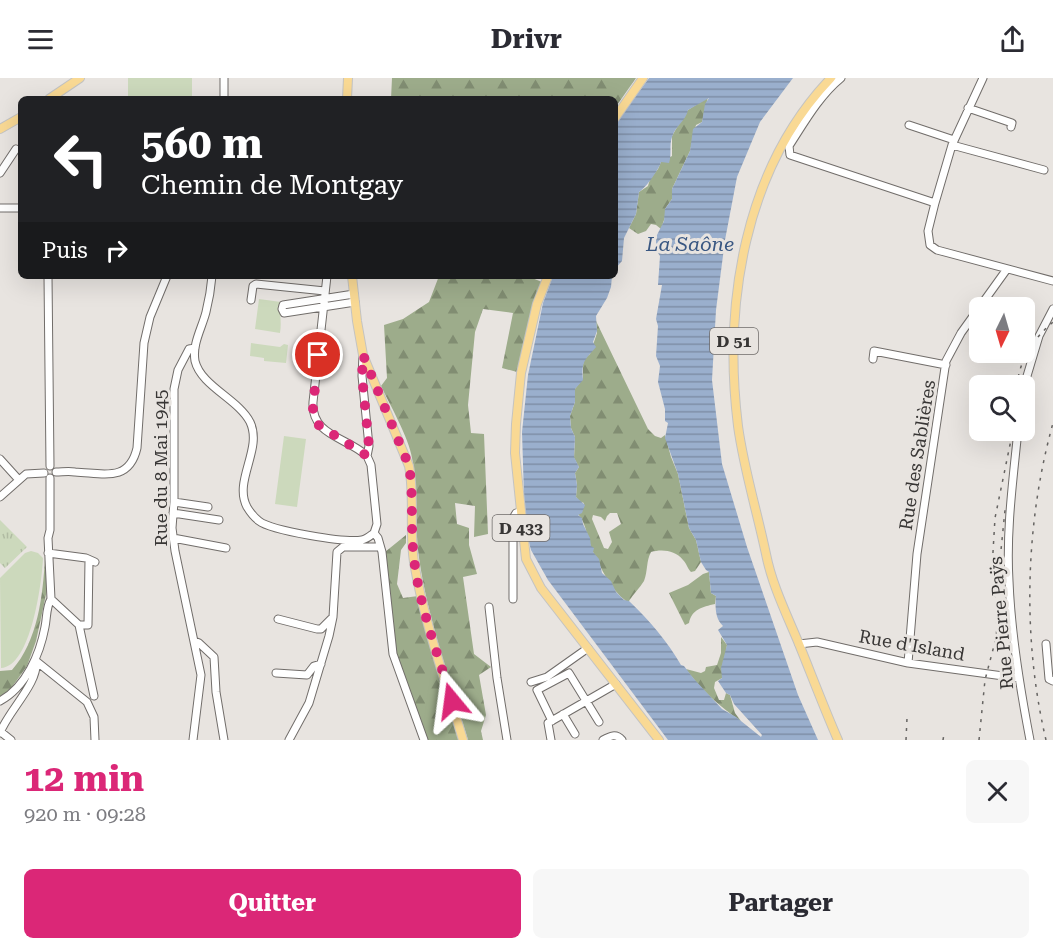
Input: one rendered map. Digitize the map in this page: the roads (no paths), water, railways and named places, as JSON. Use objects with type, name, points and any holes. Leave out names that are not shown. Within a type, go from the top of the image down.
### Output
[{"type":"main road","points":[[56,96],[80,78]]},
{"type":"main road","points":[[347,96],[348,78]]},
{"type":"main road","points":[[618,114],[643,78]]},
{"type":"main road","name":"D 51","points":[[831,78],[801,114],[771,166],[755,207],[741,268],[734,331],[735,391],[744,460],[765,547],[776,587],[838,740]]},
{"type":"main road","points":[[0,129],[18,119]]},
{"type":"main road","points":[[352,279],[363,355],[409,466],[412,482],[411,527],[419,589],[463,740]]},
{"type":"main road","name":"D 433","points":[[547,279],[537,304],[520,373],[515,453],[523,546],[529,569],[541,588],[659,740]]},
{"type":"street","points":[[841,78],[809,115],[789,146],[790,155],[935,203]]},
{"type":"street","points":[[983,78],[953,143],[928,231],[930,244],[937,250],[1053,281]]},
{"type":"street","points":[[224,96],[227,80]]},
{"type":"street","points":[[969,108],[1012,123],[1011,128]]},
{"type":"street","points":[[909,124],[953,143],[1044,170]]},
{"type":"street","points":[[0,173],[16,149]]},
{"type":"street","points":[[0,208],[18,208]]},
{"type":"street","name":"Rue des Sablières","points":[[908,663],[917,554],[945,365],[961,333],[1006,269]]},
{"type":"street","points":[[0,701],[13,692],[33,664],[51,599],[48,538],[50,474],[55,468],[50,466],[48,279]]},
{"type":"street","points":[[0,498],[26,474],[74,471],[110,475],[121,471],[133,461],[137,448],[145,337],[150,316],[166,279]]},
{"type":"street","name":"Rue du 8 Mai 1945","points":[[193,740],[201,683],[173,538],[174,389],[180,362],[189,349],[195,348],[208,304],[212,279]]},
{"type":"street","points":[[327,279],[313,402],[314,417],[323,429],[351,443],[367,456]]},
{"type":"street","points":[[251,300],[253,286],[256,284],[355,298]]},
{"type":"street","points":[[325,295],[283,305],[282,309],[284,313],[323,307],[355,298]]},
{"type":"street","points":[[1027,375],[1039,336],[1053,309]]},
{"type":"street","points":[[195,348],[196,363],[200,373],[245,415],[253,431],[244,498],[247,507],[258,521],[276,529],[359,540],[374,533],[377,524],[367,456],[369,446],[362,376],[363,355]]},
{"type":"street","points":[[873,359],[874,351],[945,365]]},
{"type":"street","name":"Rue Pierre Paÿs","points":[[1017,441],[1011,503],[1009,580],[1018,678],[1030,740]]},
{"type":"street","points":[[0,459],[19,480]]},
{"type":"street","points":[[174,502],[208,507]]},
{"type":"street","points":[[513,599],[513,518],[516,513],[520,512]]},
{"type":"street","points":[[173,513],[219,520]]},
{"type":"street","points":[[374,533],[381,547],[393,654],[424,740]]},
{"type":"street","points":[[173,538],[226,548]]},
{"type":"street","points":[[289,740],[309,703],[333,617],[337,552],[343,547],[381,547]]},
{"type":"street","points":[[48,554],[86,558],[92,561],[88,625],[79,625]]},
{"type":"street","points":[[51,599],[79,625],[94,696]]},
{"type":"street","points":[[489,607],[507,740]]},
{"type":"street","points":[[278,619],[321,629],[333,617]]},
{"type":"street","points":[[194,641],[200,643],[214,657],[216,692],[224,740]]},
{"type":"street","name":"Rue d'Island","points":[[800,643],[821,642],[908,663],[1018,678]]},
{"type":"street","points":[[1046,644],[1049,679],[1053,681]]},
{"type":"street","points":[[531,682],[547,677],[588,648]]},
{"type":"street","points":[[11,740],[0,733],[8,715],[34,674],[33,664]]},
{"type":"street","points":[[33,664],[87,702],[94,717],[95,740]]},
{"type":"street","points":[[276,673],[308,675],[314,666],[321,664]]},
{"type":"street","points":[[552,721],[537,690],[569,672],[599,722]]},
{"type":"street","points":[[551,740],[548,723],[616,684]]},
{"type":"street","points":[[563,714],[575,734]]},
{"type":"street","points":[[603,740],[613,736],[618,736],[622,740]]},
{"type":"water","name":"La Saône","points":[[649,78],[793,78],[760,122],[737,177],[725,240],[716,310],[712,380],[722,464],[747,547],[798,695],[818,740],[668,740],[548,580],[531,550],[525,527],[522,432],[528,375],[543,303],[552,279],[612,279],[607,298],[596,316],[597,331],[593,342],[596,347],[583,365],[583,380],[575,389],[575,402],[570,416],[571,428],[575,437],[574,457],[579,467],[575,473],[576,497],[585,505],[582,513],[578,515],[582,518],[591,546],[594,548],[593,552],[599,559],[602,573],[611,581],[616,592],[624,600],[629,601],[651,624],[681,665],[722,709],[761,737],[762,735],[734,704],[730,695],[718,681],[722,678],[721,668],[727,645],[718,630],[723,626],[717,616],[716,596],[711,593],[709,572],[701,562],[696,540],[689,528],[678,474],[665,438],[668,423],[665,421],[665,409],[658,382],[660,366],[656,356],[658,326],[656,319],[662,285],[658,285],[660,256],[656,250],[656,237],[664,221],[665,209],[672,199],[672,189],[690,151],[693,129],[702,122],[705,104],[709,98],[688,110],[672,137],[669,163],[661,162],[652,178],[639,192],[636,214],[624,238],[622,261],[618,266],[618,120]]},
{"type":"railway","points":[[1018,375],[1029,350],[1053,322]]},
{"type":"railway","points":[[1046,740],[1033,662],[1030,581],[1037,501],[1053,423]]},
{"type":"railway","points":[[979,740],[985,680],[997,627],[992,569],[995,518],[1011,441]]},
{"type":"railway","points":[[1003,603],[1001,550],[1005,510]]},
{"type":"railway","points":[[906,740],[907,718]]},
{"type":"railway","points":[[943,740],[944,734]]}]
